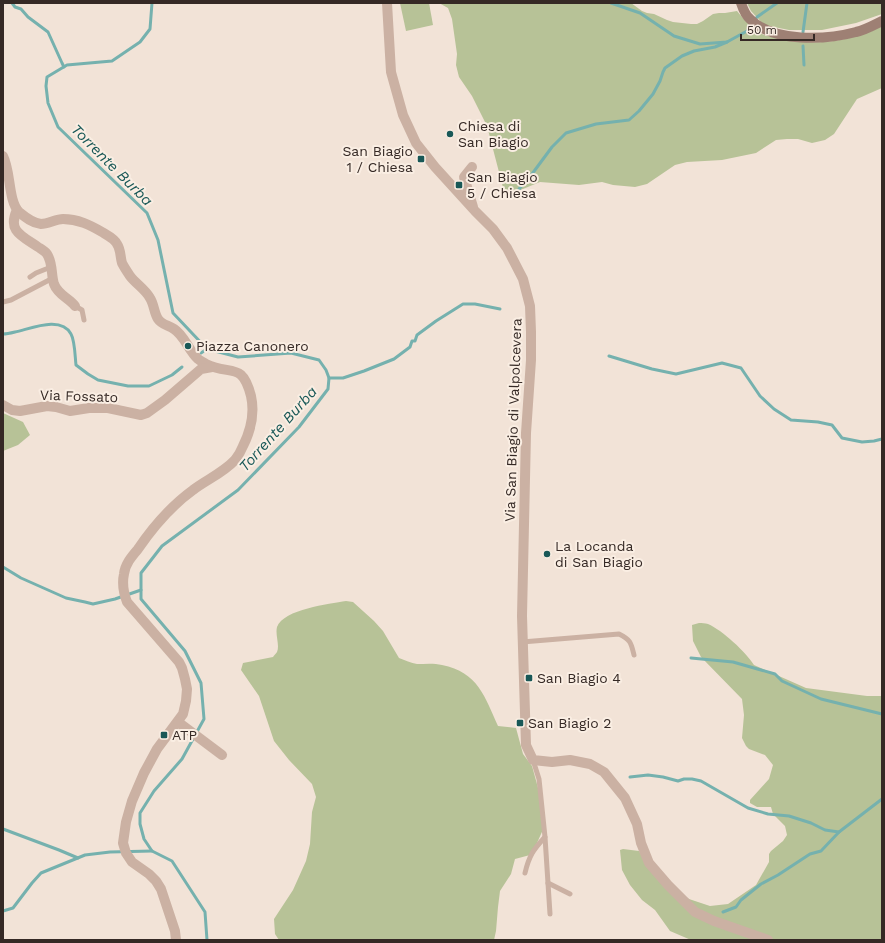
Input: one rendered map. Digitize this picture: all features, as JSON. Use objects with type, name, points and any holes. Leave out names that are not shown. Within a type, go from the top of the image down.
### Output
[{"type":"street","name":"Via San Biagio di Valpolcevera","points":[[387,3],[391,72],[403,115],[416,142],[435,167],[493,229],[510,253],[523,279],[530,306],[531,360],[526,433],[522,642],[526,746],[533,760]]},
{"type":"street","points":[[742,7],[749,19],[771,33],[798,37],[824,38],[858,32],[882,21]]},
{"type":"street","points":[[3,156],[6,162],[12,196],[17,210],[28,220],[41,224],[62,219],[81,221],[117,242],[121,253],[122,263],[131,277],[151,298],[157,318],[162,324],[174,329],[186,341],[188,348],[199,360],[214,367],[236,371],[243,377],[247,385],[252,405],[253,414],[250,428],[247,438],[236,459],[227,468],[178,502],[155,526],[132,556],[126,566],[124,574],[123,586],[124,595],[127,602],[179,662],[182,668],[187,690],[183,714],[157,749],[144,773],[132,801],[126,822],[123,843],[126,853],[132,862],[149,874],[161,889],[175,931],[176,940]]},
{"type":"street","points":[[472,167],[464,177],[475,211]]},
{"type":"street","points":[[17,210],[13,223],[16,232],[47,253],[55,286],[63,296],[75,304]]},
{"type":"street","name":"Via Fossato","points":[[3,405],[12,410],[20,411],[47,406],[70,411],[89,408],[108,408],[141,415],[147,413],[164,400],[201,369],[214,367]]},
{"type":"street","points":[[178,722],[222,755]]},
{"type":"street","points":[[533,760],[552,762],[570,760],[590,764],[604,772],[625,798],[637,824],[641,843],[649,863],[668,885],[695,912],[714,921],[768,940]]},
{"type":"lane","points":[[30,277],[36,272],[51,267]]},
{"type":"lane","points":[[3,302],[11,300],[52,278]]},
{"type":"lane","points":[[75,304],[82,310],[84,320]]},
{"type":"lane","points":[[522,642],[619,634],[628,638],[632,645],[634,655]]},
{"type":"lane","name":"Via San Biagio di Valpolcevera","points":[[533,760],[539,779],[545,837],[550,914]]},
{"type":"lane","points":[[524,874],[528,860],[537,845],[545,837]]},
{"type":"lane","points":[[548,883],[570,894]]},
{"type":"green space","points":[[400,3],[429,3],[433,25],[406,31]]},
{"type":"green space","points":[[439,3],[631,3],[642,11],[654,14],[667,20],[691,24],[697,24],[713,14],[737,11],[748,24],[766,36],[785,40],[807,42],[841,40],[865,33],[882,25],[882,88],[857,99],[834,134],[825,140],[812,143],[798,139],[776,140],[756,153],[722,160],[687,162],[675,165],[647,184],[635,187],[613,185],[602,182],[579,185],[540,182],[518,191],[506,199],[487,126],[472,96],[459,77],[456,65],[457,54],[452,19],[448,8]]},
{"type":"green space","points":[[747,3],[882,3],[882,14],[856,23],[822,30],[789,30],[764,25],[751,11]]},
{"type":"green space","points":[[3,413],[23,422],[30,435],[18,445],[3,451]]},
{"type":"green space","points":[[346,601],[353,602],[374,621],[383,631],[399,658],[417,664],[442,665],[454,668],[464,673],[479,687],[498,726],[516,728],[523,754],[532,766],[543,806],[545,825],[530,855],[515,859],[511,874],[500,891],[494,940],[279,940],[275,934],[274,919],[293,890],[306,861],[310,844],[312,812],[316,797],[312,784],[289,760],[274,741],[259,696],[241,670],[243,663],[273,657],[277,653],[277,627],[281,621],[288,616],[308,608]]},
{"type":"green space","points":[[699,623],[708,624],[727,636],[740,648],[754,665],[806,688],[867,696],[882,696],[882,940],[691,940],[670,931],[655,910],[642,900],[630,885],[622,870],[620,850],[623,849],[639,851],[654,875],[689,899],[710,906],[728,904],[756,885],[769,862],[769,854],[783,841],[787,835],[785,826],[773,814],[771,807],[757,807],[750,803],[750,800],[769,779],[773,765],[765,755],[749,749],[746,746],[742,738],[744,715],[742,699],[701,657],[693,641],[692,625]]},
{"type":"waterway","points":[[12,3],[15,7],[21,9],[28,17],[48,32],[64,67]]},
{"type":"waterway","name":"Torrente Burba","points":[[152,3],[150,29],[140,42],[112,61],[67,65],[47,77],[46,86],[48,103],[58,127],[147,213],[158,240],[173,313],[207,349],[238,357],[291,353],[319,360],[326,370],[329,378],[328,389],[299,427],[238,490],[162,546],[141,573],[141,599],[185,651],[201,683],[204,719],[182,759],[154,791],[140,813],[140,824],[144,839],[152,851],[172,861],[205,912],[207,940]]},
{"type":"waterway","points":[[611,3],[640,13],[674,36],[700,44],[727,42],[747,31],[757,17],[777,3]]},
{"type":"waterway","points":[[803,32],[807,3]]},
{"type":"waterway","points":[[519,189],[552,147],[566,133],[596,124],[629,120],[639,111],[653,94],[665,68],[682,56],[694,51],[715,47],[727,42]]},
{"type":"waterway","points":[[803,46],[804,65]]},
{"type":"waterway","points":[[329,378],[343,378],[394,359],[410,347],[412,341],[415,341],[417,335],[463,304],[475,304],[500,309]]},
{"type":"waterway","points":[[3,334],[37,326],[53,324],[60,325],[66,328],[71,334],[74,345],[76,365],[98,380],[128,386],[149,386],[172,375],[182,367]]},
{"type":"waterway","name":"Torrente Burba","points":[[201,353],[207,349]]},
{"type":"waterway","points":[[609,356],[652,369],[676,374],[722,363],[741,368],[760,396],[774,409],[791,420],[818,422],[832,425],[842,438],[862,442],[882,439]]},
{"type":"waterway","points":[[3,567],[21,578],[66,598],[93,604],[115,599],[141,590]]},
{"type":"waterway","points":[[691,658],[733,662],[775,674],[782,681],[821,699],[882,714]]},
{"type":"waterway","points":[[630,777],[648,775],[678,781],[684,779],[701,781],[748,808],[768,814],[789,816],[811,823],[825,830],[839,832],[882,799]]},
{"type":"waterway","points":[[3,829],[78,858]]},
{"type":"waterway","points":[[723,912],[736,907],[741,900],[761,884],[778,875],[810,854],[821,851],[839,832]]},
{"type":"waterway","points":[[3,911],[13,908],[41,873],[85,855],[110,852],[152,851]]},
{"type":"place","name":"Chiesa di San Biagio","points":[[450,134]]},
{"type":"place","name":"San Biagio 1 / Chiesa","points":[[421,159]]},
{"type":"place","name":"San Biagio 5 / Chiesa","points":[[459,185]]},
{"type":"place","name":"Piazza Canonero","points":[[188,346]]},
{"type":"place","name":"La Locanda di San Biagio","points":[[547,554]]},
{"type":"place","name":"San Biagio 4","points":[[529,678]]},
{"type":"place","name":"San Biagio 2","points":[[520,723]]},
{"type":"place","name":"ATP","points":[[164,735]]}]
